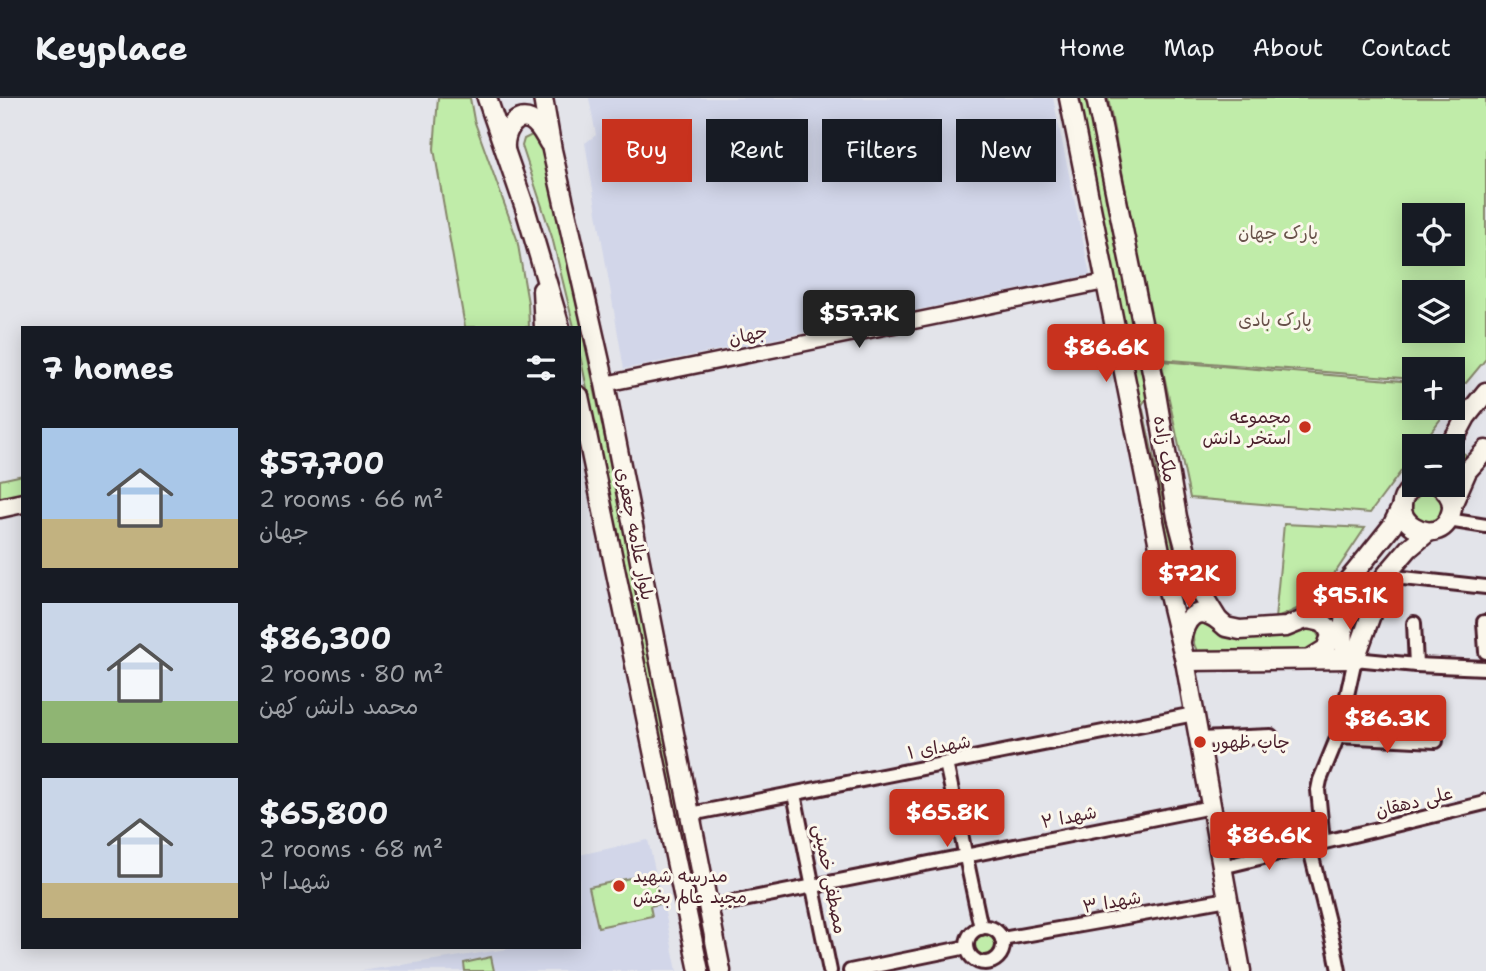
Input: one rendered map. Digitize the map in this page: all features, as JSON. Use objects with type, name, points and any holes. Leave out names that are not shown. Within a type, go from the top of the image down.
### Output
[{"type":"main road","points":[[487,98],[560,326]]},
{"type":"main road","name":"بلوار علامه جعفری","points":[[543,98],[605,384],[721,971]]},
{"type":"main road","name":"ملک زاده","points":[[1069,98],[1168,591],[1185,661],[1241,971]]},
{"type":"main road","name":"ملک زاده","points":[[1096,98],[1153,376],[1177,517],[1194,581],[1219,620]]},
{"type":"main road","points":[[505,155],[509,128],[524,119],[540,127],[552,149]]},
{"type":"main road","points":[[540,259],[544,326]]},
{"type":"main road","points":[[1456,434],[1486,393]]},
{"type":"main road","name":"بلوار علامه جعفری","points":[[581,406],[699,971]]},
{"type":"main road","points":[[1350,659],[1385,576],[1409,548],[1428,532],[1443,526],[1467,471],[1484,452],[1465,444]]},
{"type":"main road","points":[[1181,643],[1184,626],[1198,613],[1205,613],[1226,627],[1240,630],[1286,627],[1306,619],[1332,599],[1356,571],[1392,526],[1405,497]]},
{"type":"main road","points":[[1450,497],[1450,513]]},
{"type":"main road","points":[[0,508],[21,503]]},
{"type":"main road","points":[[1402,506],[1403,514],[1412,527],[1428,532]]},
{"type":"main road","points":[[1350,659],[1342,635],[1348,597],[1356,571]]},
{"type":"main road","points":[[1168,591],[1181,593],[1189,590],[1194,581]]},
{"type":"main road","points":[[1306,619],[1320,621],[1328,627],[1331,636],[1326,649],[1309,659]]},
{"type":"main road","points":[[1185,661],[1350,659]]},
{"type":"street","name":"جهان","points":[[605,384],[1105,282]]},
{"type":"street","points":[[1450,513],[1486,526]]},
{"type":"street","points":[[1385,576],[1486,587]]},
{"type":"street","points":[[1484,622],[1486,652]]},
{"type":"street","points":[[1414,623],[1416,665]]},
{"type":"street","points":[[1323,842],[1318,790],[1338,736],[1350,659],[1486,668]]},
{"type":"street","name":"شهدای ۱","points":[[691,814],[1194,714]]},
{"type":"street","points":[[1199,738],[1271,736]]},
{"type":"street","points":[[1338,736],[1436,741]]},
{"type":"street","points":[[946,763],[981,928]]},
{"type":"street","name":"مصطفی خمینی","points":[[794,794],[830,971]]},
{"type":"street","name":"علی دهقان","points":[[1222,867],[1486,802]]},
{"type":"street","name":"شهدا ۲","points":[[727,903],[1211,807]]},
{"type":"street","points":[[1309,845],[1339,971]]},
{"type":"street","name":"شهدا ۳","points":[[1002,939],[1228,899]]},
{"type":"street","points":[[981,928],[995,930],[1002,939],[1002,951],[990,967],[972,958],[967,947],[973,931],[981,928]]},
{"type":"street","points":[[850,971],[967,947]]},
{"type":"shaded area","points":[[589,98],[1053,98],[1090,275],[624,369],[585,143],[596,135]]},
{"type":"shaded area","points":[[648,840],[677,971],[361,971],[508,949],[581,949],[581,855]]},
{"type":"green space","points":[[438,98],[470,98],[474,120],[517,239],[528,303],[529,326],[465,326],[434,149]]},
{"type":"green space","points":[[1075,98],[1089,98],[1149,395],[1142,405],[1178,569],[1186,584],[1173,588]]},
{"type":"green space","name":"پارک جهان","points":[[1108,98],[1486,98],[1486,359],[1466,383],[1465,357],[1402,357],[1402,378],[1158,359]]},
{"type":"green space","points":[[537,136],[547,164],[652,661],[715,971],[708,971],[581,360],[581,326],[574,326],[552,237],[522,146],[524,139]]},
{"type":"green space","name":"مجموعه استخر دانش","points":[[1161,361],[1402,381],[1402,420],[1440,420],[1429,434],[1402,434],[1402,470],[1370,513],[1190,498]]},
{"type":"green space","points":[[21,475],[21,494],[0,499],[0,480]]},
{"type":"green space","points":[[1409,497],[1447,497],[1444,522],[1416,526],[1405,501]]},
{"type":"green space","points":[[1284,524],[1365,528],[1337,570],[1299,608],[1275,619]]},
{"type":"green space","points":[[1202,623],[1225,634],[1310,627],[1316,632],[1319,641],[1310,650],[1294,654],[1199,654],[1193,633]]},
{"type":"green space","points":[[653,873],[660,904],[650,906],[652,916],[598,927],[589,887]]},
{"type":"green space","points":[[985,928],[996,933],[1001,944],[996,955],[985,960],[974,955],[969,944],[974,933]]},
{"type":"green space","points":[[491,957],[494,971],[465,971],[464,963]]},
{"type":"place","name":"مجموعه استخر دانش","points":[[1305,427]]},
{"type":"place","name":"چاپ ظهور","points":[[1200,742]]},
{"type":"place","name":"مدرسه شهید مجید عالم بخش","points":[[619,886]]},
{"type":"park label","name":"پارک بادی","points":[[1275,320]]}]
